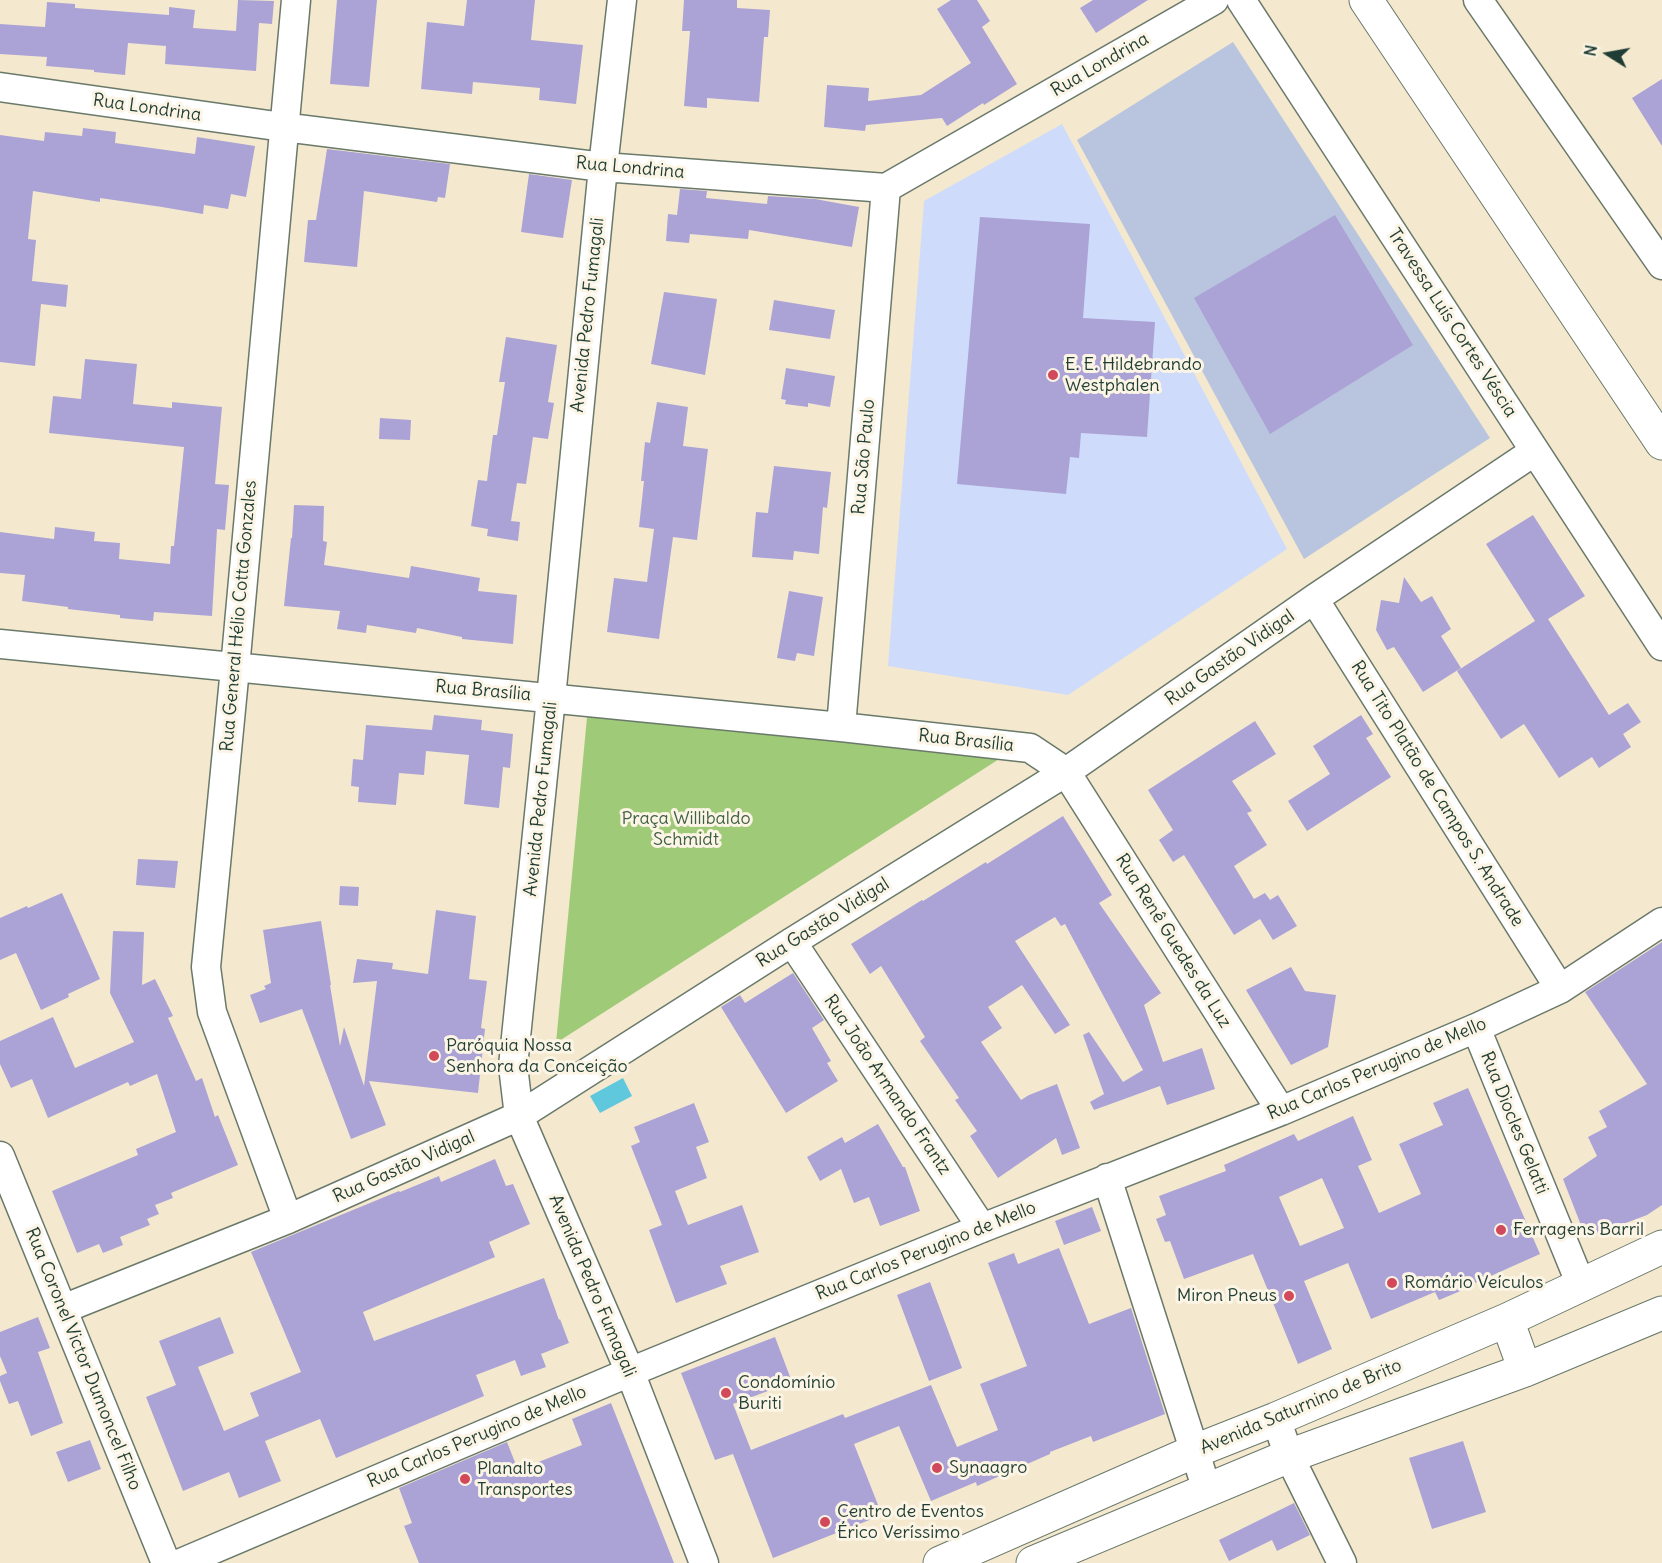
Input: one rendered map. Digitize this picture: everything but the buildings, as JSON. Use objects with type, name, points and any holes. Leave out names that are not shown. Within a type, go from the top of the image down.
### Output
[{"type":"main road","points":[[1366,0],[1662,443]]},
{"type":"main road","name":"Avenida Saturnino de Brito","points":[[940,1563],[1195,1451],[1276,1419],[1507,1320],[1662,1247]]},
{"type":"main road","points":[[1032,1563],[1289,1456],[1525,1370],[1662,1313]]},
{"type":"main road","points":[[1507,1320],[1525,1370]]},
{"type":"main road","points":[[1381,1374],[1396,1417]]},
{"type":"street","name":"Rua General Hélio Cotta Gonzales","points":[[288,1219],[212,1012],[206,967],[296,0]]},
{"type":"street","name":"Avenida Pedro Fumagali","points":[[622,0],[603,167],[513,1066],[519,1116],[630,1372],[704,1563]]},
{"type":"street","name":"Rua Londrina","points":[[0,87],[283,127],[603,167],[886,188],[1214,0]]},
{"type":"street","name":"Travessa Luís Cortes Véscia","points":[[1241,0],[1662,645]]},
{"type":"street","points":[[1478,0],[1662,264]]},
{"type":"street","name":"Rua São Paulo","points":[[841,727],[886,188]]},
{"type":"street","name":"Rua Gastão Vidigal","points":[[63,1309],[288,1219],[519,1116],[792,942],[1066,772],[1314,599],[1535,451]]},
{"type":"street","name":"Rua Tito Platão de Campos S. Andrade","points":[[1314,599],[1560,989]]},
{"type":"street","name":"Rua Brasília","points":[[0,645],[551,698],[1030,748],[1066,772]]},
{"type":"street","name":"Rua Renê Guedes da Luz","points":[[1066,772],[1281,1111]]},
{"type":"street","name":"Rua Carlos Perugino de Mello","points":[[181,1563],[630,1372],[982,1228],[1281,1111],[1476,1028],[1560,989],[1662,922]]},
{"type":"street","name":"Rua João Armando Frantz","points":[[792,942],[982,1228]]},
{"type":"street","name":"Rua Diocles Gelatti","points":[[1476,1028],[1581,1285]]},
{"type":"street","name":"Rua Coronel Victor Dumoncel Filho","points":[[0,1156],[166,1563]]},
{"type":"street","points":[[1107,1179],[1207,1490]]},
{"type":"street","points":[[1276,1419],[1289,1456],[1342,1563]]},
{"type":"shaded area","points":[[1233,42],[1490,438],[1304,559],[1077,140]]},
{"type":"shaded area","name":"E. E. Hildebrando Westphalen","points":[[1062,124],[1287,549],[1068,695],[888,666],[924,201]]},
{"type":"green space","name":"Praça Willibaldo Schmidt","points":[[588,707],[1007,754],[556,1043]]},
{"type":"water","points":[[623,1078],[632,1096],[600,1113],[590,1096]]},
{"type":"place","name":"E. E. Hildebrando Westphalen","points":[[1053,375]]},
{"type":"place","name":"Paróquia Nossa Senhora da Conceição","points":[[434,1056]]},
{"type":"place","name":"Ferragens Barril","points":[[1501,1230]]},
{"type":"place","name":"Romário Veículos","points":[[1392,1283]]},
{"type":"place","name":"Miron Pneus","points":[[1289,1296]]},
{"type":"place","name":"Condomínio Buriti","points":[[726,1393]]},
{"type":"place","name":"Synaagro","points":[[937,1468]]},
{"type":"place","name":"Planalto Transportes","points":[[465,1479]]},
{"type":"place","name":"Centro de Eventos Érico Veríssimo","points":[[825,1522]]}]
